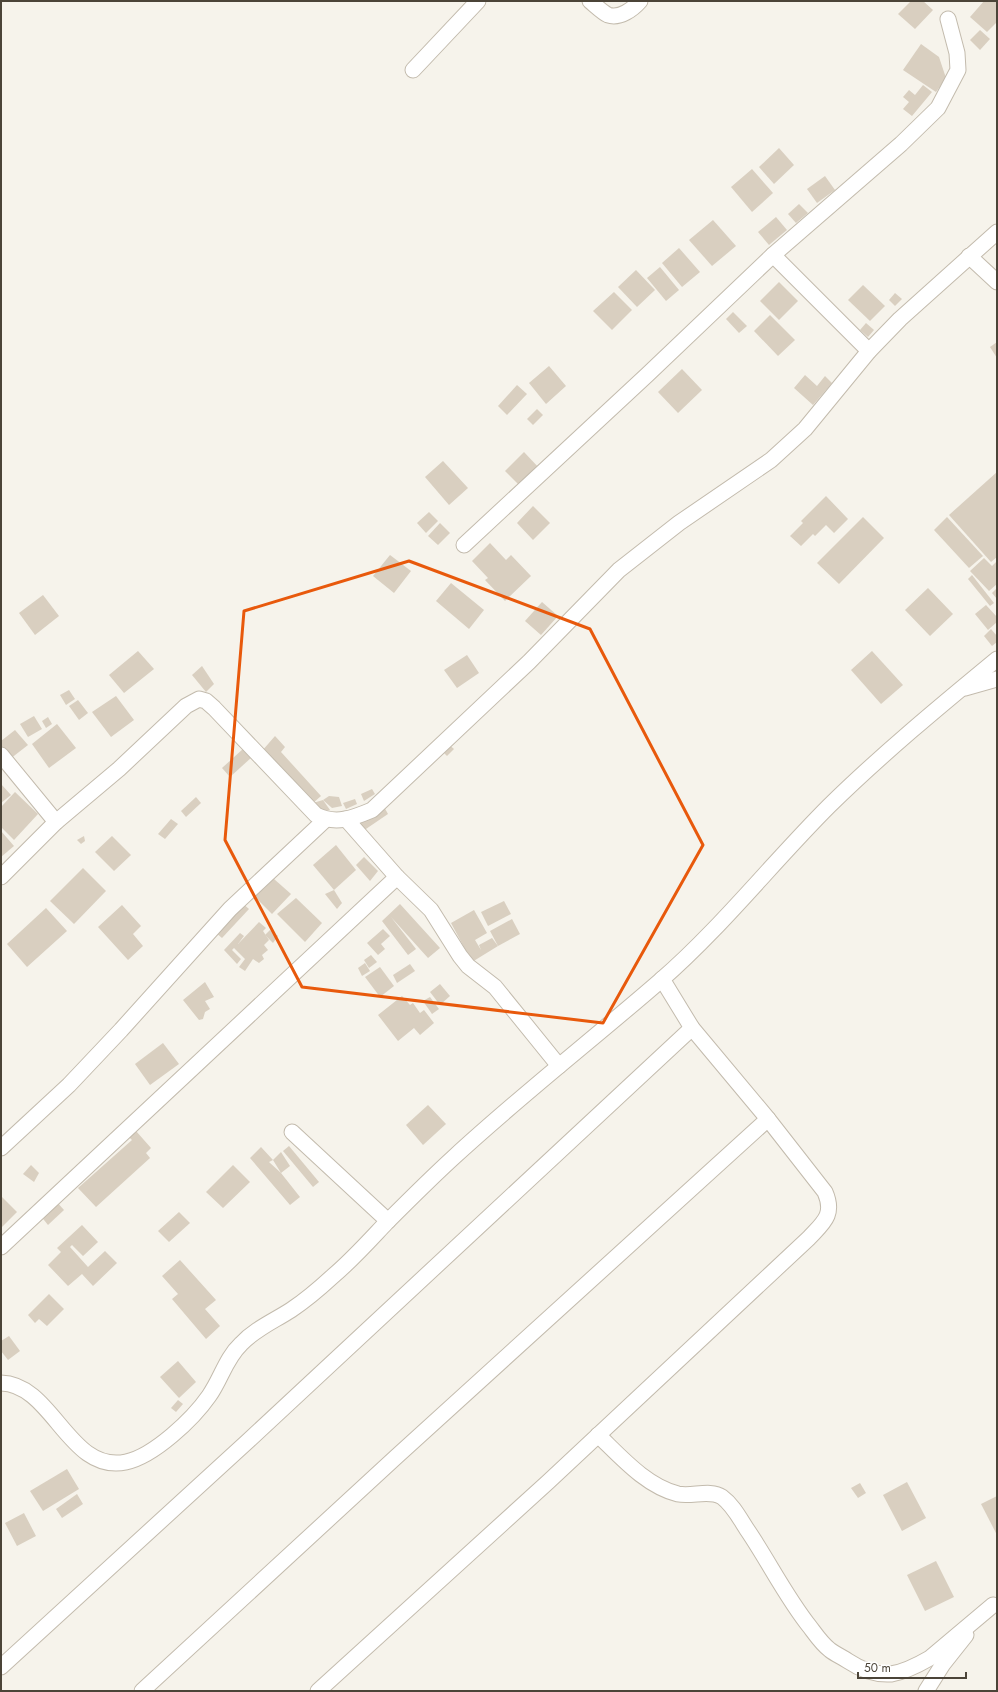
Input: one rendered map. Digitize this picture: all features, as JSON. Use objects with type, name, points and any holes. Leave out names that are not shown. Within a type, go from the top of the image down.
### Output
[{"type":"street","points":[[413,70],[478,1]]},
{"type":"street","points":[[590,1],[608,15],[616,16],[625,13],[640,1]]},
{"type":"street","points":[[464,545],[647,375],[773,255],[901,144],[938,108],[958,70],[957,53],[948,19]]},
{"type":"street","points":[[1,877],[56,822],[119,768],[186,706],[199,699],[206,701],[214,708],[316,815],[326,820],[346,820],[372,810],[529,662],[619,570],[679,523],[772,460],[805,429],[869,351],[900,319],[997,232]]},
{"type":"street","points":[[773,255],[869,351]]},
{"type":"street","points":[[969,256],[997,282]]},
{"type":"street","points":[[1,1383],[6,1382],[24,1389],[45,1406],[60,1427],[72,1440],[96,1457],[108,1463],[122,1463],[139,1459],[175,1434],[208,1398],[232,1354],[242,1342],[307,1299],[336,1274],[453,1158],[559,1066],[662,980],[714,930],[830,806],[879,759],[997,658]]},
{"type":"street","points":[[960,689],[997,679]]},
{"type":"street","points":[[1,755],[56,822]]},
{"type":"street","points":[[1,1148],[69,1085],[121,1030],[230,909],[326,820]]},
{"type":"street","points":[[346,820],[397,877],[431,910],[468,966],[495,987],[559,1066]]},
{"type":"street","points":[[1,1247],[397,877]]},
{"type":"street","points":[[318,1691],[598,1435],[809,1238],[828,1215],[829,1206],[825,1192],[768,1119],[692,1028],[662,980]]},
{"type":"street","points":[[1,1667],[260,1430],[692,1028]]},
{"type":"street","points":[[142,1691],[768,1119]]},
{"type":"street","points":[[292,1132],[388,1221]]},
{"type":"street","points":[[598,1435],[628,1464],[644,1477],[663,1488],[678,1494],[714,1494],[722,1497],[730,1504],[800,1615],[829,1649],[864,1670],[881,1674],[892,1674],[919,1665],[930,1658],[995,1604]]},
{"type":"street","points":[[926,1691],[943,1664],[975,1623],[995,1604]]},
{"type":"highlighted area","points":[[409,561],[590,629],[703,845],[603,1023],[302,987],[225,840],[244,611]]},
{"type":"building","points":[[911,1],[923,1],[933,10],[915,29],[898,14]]},
{"type":"building","points":[[984,1],[997,1],[997,22],[987,32],[970,17]]},
{"type":"building","points":[[980,30],[990,39],[980,50],[970,40]]},
{"type":"building","points":[[921,44],[939,57],[946,78],[936,92],[903,70]]},
{"type":"building","points":[[923,85],[932,92],[912,116],[903,109],[909,102],[903,97],[909,90],[915,95]]},
{"type":"building","points":[[779,148],[794,165],[774,184],[759,167]]},
{"type":"building","points":[[752,169],[773,193],[752,212],[731,187]]},
{"type":"building","points":[[825,176],[835,190],[817,203],[807,189]]},
{"type":"building","points":[[799,204],[808,213],[796,223],[788,214]]},
{"type":"building","points":[[776,217],[787,230],[769,245],[758,232]]},
{"type":"building","points":[[713,220],[736,246],[712,266],[689,240]]},
{"type":"building","points":[[679,248],[700,272],[682,287],[662,263]]},
{"type":"building","points":[[660,267],[679,290],[666,301],[647,278]]},
{"type":"building","points":[[636,270],[655,290],[637,307],[618,287]]},
{"type":"building","points":[[779,282],[798,301],[779,320],[760,301]]},
{"type":"building","points":[[863,285],[885,306],[870,321],[848,300]]},
{"type":"building","points":[[614,292],[632,310],[612,330],[593,311]]},
{"type":"building","points":[[895,293],[902,299],[895,306],[889,300]]},
{"type":"building","points":[[733,312],[747,326],[739,333],[726,319]]},
{"type":"building","points":[[770,315],[795,340],[778,356],[754,331]]},
{"type":"building","points":[[866,323],[874,330],[868,337],[860,330]]},
{"type":"building","points":[[997,342],[997,358],[990,347]]},
{"type":"building","points":[[549,366],[566,386],[546,404],[529,383]]},
{"type":"building","points":[[682,369],[702,390],[678,413],[658,392]]},
{"type":"building","points":[[805,375],[817,386],[825,376],[832,383],[813,405],[794,388]]},
{"type":"building","points":[[517,385],[527,394],[507,415],[498,406]]},
{"type":"building","points":[[537,409],[543,415],[533,425],[527,419]]},
{"type":"building","points":[[524,452],[540,469],[521,487],[505,471]]},
{"type":"building","points":[[443,461],[468,488],[449,505],[425,477]]},
{"type":"building","points":[[997,472],[997,557],[991,562],[949,515]]},
{"type":"building","points":[[826,496],[848,519],[834,533],[826,525],[815,536],[813,534],[801,546],[790,536],[803,523],[801,521]]},
{"type":"building","points":[[533,506],[550,523],[533,540],[517,523]]},
{"type":"building","points":[[429,512],[438,521],[426,533],[417,523]]},
{"type":"building","points":[[863,517],[884,538],[839,584],[817,563]]},
{"type":"building","points":[[947,517],[983,556],[969,568],[934,530]]},
{"type":"building","points":[[440,523],[450,533],[438,545],[428,536]]},
{"type":"building","points":[[490,543],[506,560],[511,555],[531,576],[505,601],[485,580],[488,578],[472,561]]},
{"type":"building","points":[[390,555],[411,571],[394,593],[373,576]]},
{"type":"building","points":[[984,558],[992,566],[997,561],[997,584],[989,591],[970,571]]},
{"type":"building","points":[[972,575],[994,603],[990,606],[968,579]]},
{"type":"building","points":[[451,583],[484,610],[469,629],[436,601]]},
{"type":"building","points":[[928,588],[953,614],[930,636],[905,610]]},
{"type":"building","points":[[997,588],[997,599],[992,593]]},
{"type":"building","points":[[43,595],[59,616],[35,635],[19,613]]},
{"type":"building","points":[[542,602],[558,616],[541,635],[525,621]]},
{"type":"building","points":[[986,605],[997,617],[997,622],[988,630],[975,614]]},
{"type":"building","points":[[991,629],[997,636],[997,642],[992,646],[984,636]]},
{"type":"building","points":[[138,651],[154,669],[124,693],[109,675]]},
{"type":"building","points":[[872,651],[903,685],[881,704],[851,670]]},
{"type":"building","points":[[467,655],[479,673],[457,688],[444,670]]},
{"type":"building","points":[[202,666],[214,684],[206,692],[192,675]]},
{"type":"building","points":[[69,690],[75,699],[66,705],[60,695]]},
{"type":"building","points":[[116,696],[134,720],[111,737],[92,712]]},
{"type":"building","points":[[78,700],[88,713],[79,720],[69,706]]},
{"type":"building","points":[[34,716],[42,729],[28,737],[20,724]]},
{"type":"building","points":[[48,717],[52,724],[46,728],[42,721]]},
{"type":"building","points":[[57,724],[76,748],[49,768],[32,744]]},
{"type":"building","points":[[15,730],[28,745],[10,759],[1,748],[1,741]]},
{"type":"building","points":[[275,736],[285,747],[281,752],[321,796],[313,803],[323,800],[330,810],[321,812],[262,751]]},
{"type":"building","points":[[447,743],[454,749],[447,756],[441,750]]},
{"type":"building","points":[[244,748],[252,757],[230,777],[222,768]]},
{"type":"building","points":[[1,784],[11,795],[1,803]]},
{"type":"building","points":[[372,789],[375,794],[364,801],[361,794]]},
{"type":"building","points":[[15,792],[38,814],[14,840],[1,827],[1,807]]},
{"type":"building","points":[[329,796],[339,797],[342,806],[332,808],[323,800]]},
{"type":"building","points":[[196,797],[201,803],[186,817],[181,811]]},
{"type":"building","points":[[355,799],[357,804],[346,809],[343,803]]},
{"type":"building","points":[[383,805],[388,814],[363,831],[356,823]]},
{"type":"building","points":[[171,819],[178,824],[165,839],[158,834]]},
{"type":"building","points":[[1,831],[14,846],[1,857]]},
{"type":"building","points":[[84,836],[85,841],[81,844],[77,840]]},
{"type":"building","points":[[112,836],[131,855],[114,871],[95,852]]},
{"type":"building","points":[[336,845],[356,870],[334,890],[313,865]]},
{"type":"building","points":[[364,857],[378,871],[370,881],[356,865]]},
{"type":"building","points":[[83,868],[106,891],[74,924],[50,901]]},
{"type":"building","points":[[274,879],[291,894],[272,914],[255,897]]},
{"type":"building","points":[[334,890],[342,903],[337,909],[325,894]]},
{"type":"building","points":[[296,898],[322,923],[305,942],[277,914]]},
{"type":"building","points":[[504,901],[511,914],[488,926],[481,912]]},
{"type":"building","points":[[242,903],[249,909],[222,938],[215,932]]},
{"type":"building","points":[[400,904],[440,948],[428,958],[391,917],[416,949],[408,955],[382,921]]},
{"type":"building","points":[[122,905],[141,926],[133,934],[143,946],[128,960],[98,927]]},
{"type":"building","points":[[46,908],[67,931],[27,967],[7,944]]},
{"type":"building","points":[[474,910],[487,933],[475,940],[481,950],[479,945],[492,938],[498,946],[472,962],[451,923]]},
{"type":"building","points":[[512,919],[520,934],[498,946],[490,931]]},
{"type":"building","points":[[259,922],[266,928],[263,931],[269,940],[264,945],[268,950],[262,955],[264,959],[259,963],[253,959],[245,971],[239,967],[245,959],[234,948],[232,950],[241,959],[237,964],[224,950],[240,933],[244,936],[238,944]]},
{"type":"building","points":[[383,929],[390,936],[381,944],[385,949],[378,955],[367,943]]},
{"type":"building","points":[[270,930],[278,936],[273,943],[265,935]]},
{"type":"building","points":[[371,955],[377,962],[369,968],[364,960]]},
{"type":"building","points":[[365,963],[370,971],[362,976],[358,968]]},
{"type":"building","points":[[410,964],[415,971],[397,983],[393,975]]},
{"type":"building","points":[[380,967],[394,986],[380,997],[365,977]]},
{"type":"building","points":[[205,982],[214,997],[205,1001],[210,1009],[205,1012],[203,1019],[199,1020],[183,1000]]},
{"type":"building","points":[[440,984],[450,996],[440,1005],[430,992]]},
{"type":"building","points":[[402,996],[410,1005],[413,1003],[420,1013],[424,1010],[434,1023],[420,1035],[414,1028],[398,1041],[378,1015]]},
{"type":"building","points":[[430,997],[439,1009],[432,1014],[423,1001]]},
{"type":"building","points":[[163,1043],[179,1064],[150,1085],[135,1064]]},
{"type":"building","points":[[428,1105],[446,1124],[423,1145],[406,1125]]},
{"type":"building","points":[[136,1131],[151,1148],[146,1153],[150,1158],[96,1207],[78,1188],[132,1140],[129,1137]]},
{"type":"building","points":[[289,1146],[319,1182],[313,1187],[283,1151]]},
{"type":"building","points":[[261,1147],[273,1160],[269,1162],[281,1173],[300,1197],[290,1205],[250,1158]]},
{"type":"building","points":[[281,1152],[290,1166],[281,1173],[273,1160]]},
{"type":"building","points":[[31,1165],[39,1173],[34,1182],[23,1174]]},
{"type":"building","points":[[233,1165],[250,1182],[223,1208],[206,1192]]},
{"type":"building","points":[[1,1196],[17,1212],[1,1228]]},
{"type":"building","points":[[56,1201],[64,1210],[48,1225],[40,1215]]},
{"type":"building","points":[[179,1212],[190,1223],[169,1242],[158,1231]]},
{"type":"building","points":[[82,1225],[98,1242],[83,1256],[72,1245],[70,1247],[88,1267],[105,1251],[117,1263],[93,1286],[82,1274],[68,1286],[48,1265],[61,1252],[57,1248]]},
{"type":"building","points":[[180,1260],[216,1300],[205,1309],[220,1326],[206,1339],[172,1299],[178,1294],[162,1276]]},
{"type":"building","points":[[49,1294],[64,1309],[47,1326],[39,1319],[35,1323],[28,1315]]},
{"type":"building","points":[[9,1336],[20,1351],[8,1360],[1,1351],[1,1341]]},
{"type":"building","points":[[178,1361],[196,1382],[179,1398],[160,1377]]},
{"type":"building","points":[[178,1400],[183,1404],[176,1412],[171,1408]]},
{"type":"building","points":[[67,1469],[79,1489],[43,1511],[30,1491]]},
{"type":"building","points":[[907,1482],[926,1518],[902,1531],[883,1495]]},
{"type":"building","points":[[860,1483],[866,1493],[858,1498],[851,1488]]},
{"type":"building","points":[[77,1494],[83,1504],[62,1518],[56,1509]]},
{"type":"building","points":[[997,1496],[997,1535],[981,1504]]},
{"type":"building","points":[[24,1513],[36,1536],[17,1546],[5,1523]]},
{"type":"building","points":[[936,1561],[954,1597],[925,1611],[907,1575]]}]
